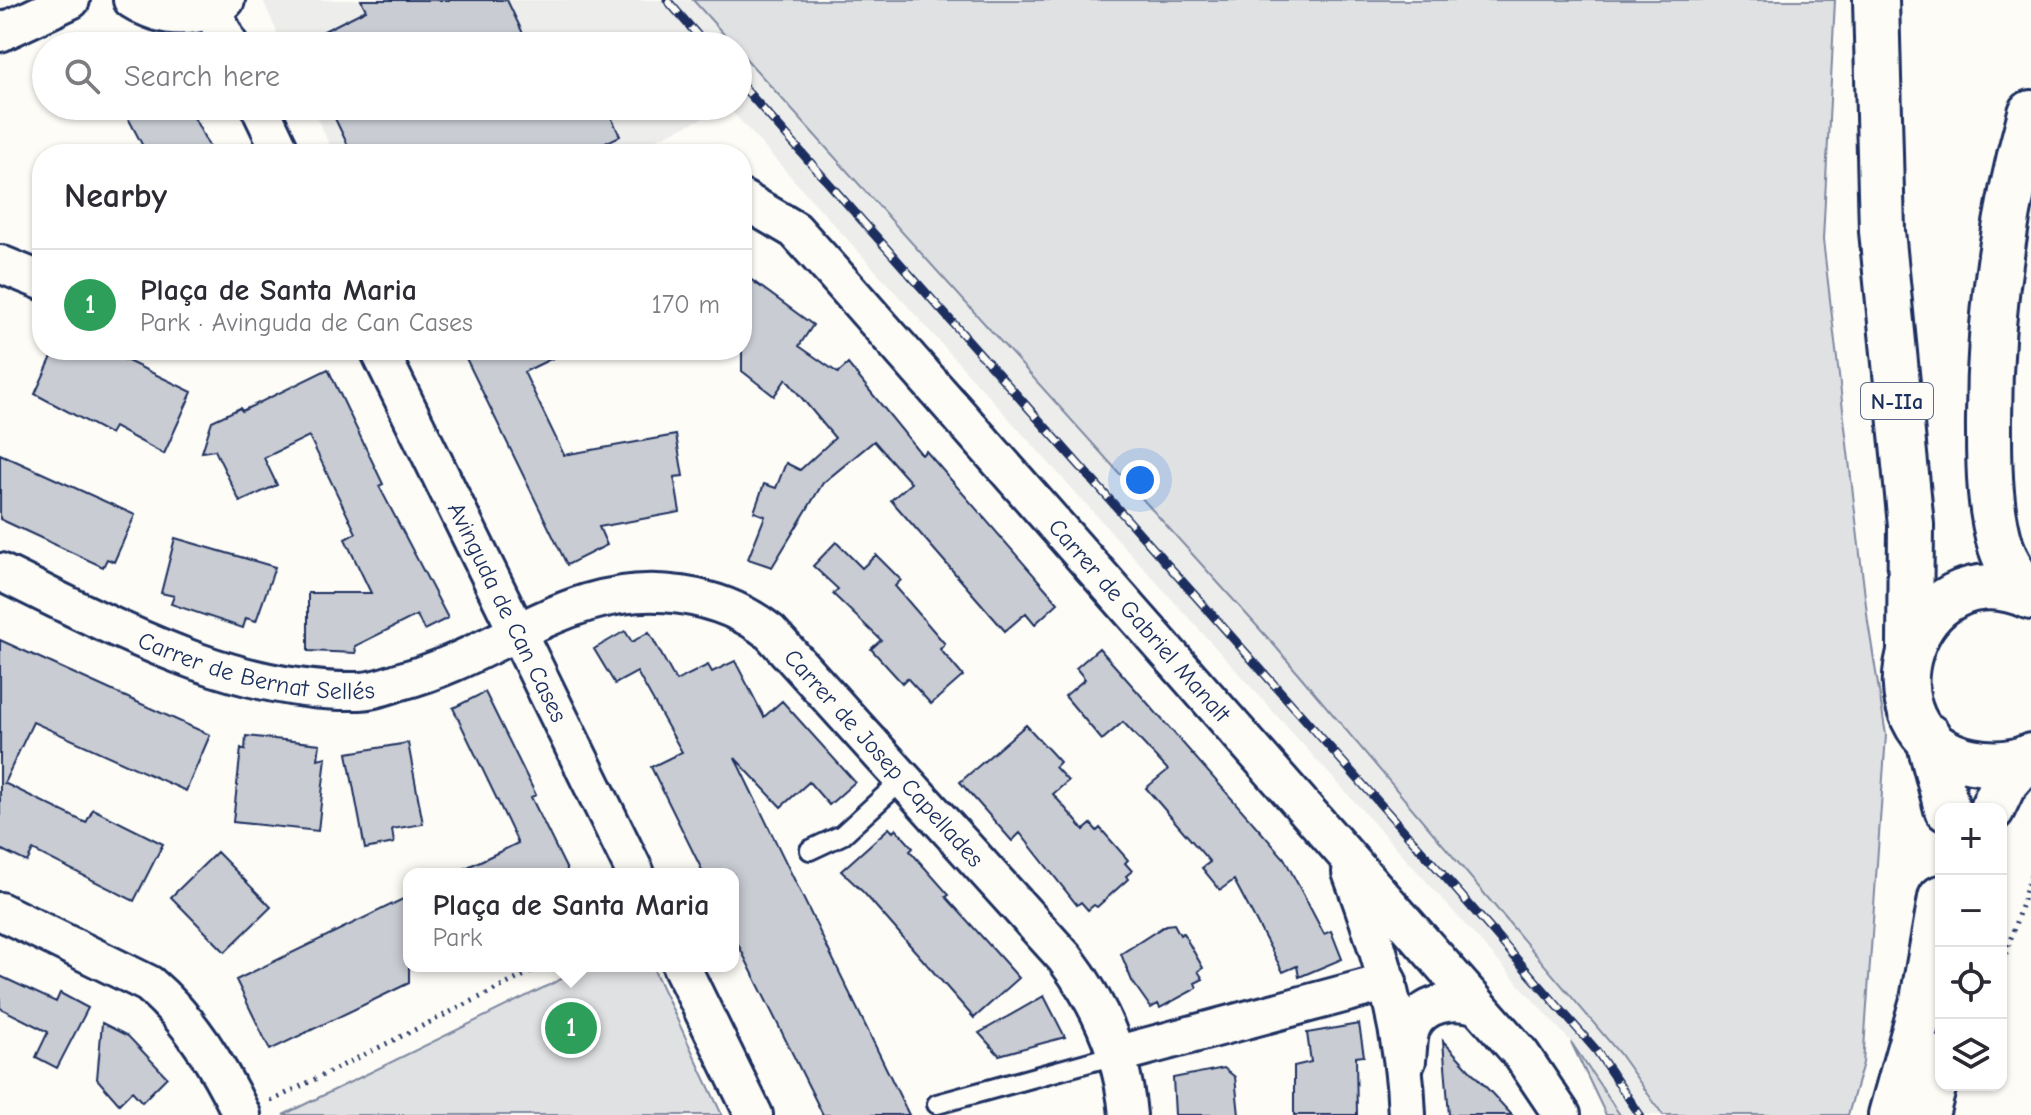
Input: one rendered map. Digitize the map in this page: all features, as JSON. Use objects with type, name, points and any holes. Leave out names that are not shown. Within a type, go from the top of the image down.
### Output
[{"type":"main road","points":[[1876,0],[1878,155]]},
{"type":"main road","name":"N-IIa","points":[[1895,0],[1878,155],[1890,338],[1911,525],[1910,647],[1906,694],[1928,736],[1945,803]]},
{"type":"main road","name":"N-IIa","points":[[2029,596],[2008,565],[1993,517],[1989,432],[1992,320],[2005,232],[2030,121]]},
{"type":"main road","name":"N-IIa","points":[[1910,647],[1920,625],[1936,608],[1957,595],[1992,588],[2029,596]]},
{"type":"main road","name":"N-IIa","points":[[1928,736],[1963,759],[2006,763],[2029,757]]},
{"type":"main road","name":"N-IIa","points":[[1995,803],[2003,786],[2029,757]]},
{"type":"main road","points":[[1891,1115],[1923,1000],[1935,932]]},
{"type":"main road","points":[[1926,1115],[1935,1081]]},
{"type":"street","points":[[0,33],[71,0]]},
{"type":"street","points":[[132,0],[148,10],[170,16],[193,16],[219,5],[226,32]]},
{"type":"street","points":[[266,120],[277,144]]},
{"type":"street","name":"Carrer de Gabriel Manalt","points":[[752,205],[795,230],[1343,852],[1388,982],[1405,1071],[1407,1115]]},
{"type":"street","points":[[0,264],[32,277]]},
{"type":"street","name":"Avinguda de Can Cases","points":[[384,360],[633,868]]},
{"type":"street","name":"Carrer de Bernat Sellés","points":[[0,572],[213,669],[290,688],[363,691],[438,672],[517,631]]},
{"type":"street","name":"Carrer de Josep Capellades","points":[[517,631],[602,596],[629,592],[687,596],[731,608],[770,632],[1065,958],[1094,999],[1115,1055],[1128,1115]]},
{"type":"street","points":[[1343,852],[1521,1054],[1562,1115]]},
{"type":"street","points":[[0,911],[149,984],[208,1052],[250,1112]]},
{"type":"street","points":[[684,972],[754,1115]]},
{"type":"street","points":[[1115,1055],[1388,982]]},
{"type":"street","points":[[1405,1071],[1411,1028],[1425,1009],[1447,1002],[1464,1001],[1478,1006]]},
{"type":"lane","points":[[810,850],[842,835],[902,780]]},
{"type":"lane","points":[[937,1104],[1115,1055]]},
{"type":"path","points":[[2007,950],[2031,875]]},
{"type":"path","points":[[250,1112],[531,972]]},
{"type":"shaded area","points":[[263,0],[693,0],[722,32],[277,32]]},
{"type":"shaded area","points":[[693,0],[1835,0],[1823,240],[1868,622],[1886,735],[1863,1063],[1848,1115],[1663,1115],[1619,1053],[1275,646],[752,65],[752,32],[722,32]]},
{"type":"shaded area","points":[[752,66],[1275,646],[1619,1053],[1663,1115],[1620,1115],[1571,1042],[740,120],[752,120]]},
{"type":"shaded area","points":[[318,120],[699,120],[645,144],[329,144]]},
{"type":"shaded area","points":[[576,972],[655,972],[722,1115],[283,1115]]},
{"type":"shaded area","points":[[1571,1042],[1620,1115],[1606,1115]]},
{"type":"building","points":[[361,0],[507,0],[522,32],[322,32],[366,10]]},
{"type":"building","points":[[129,120],[195,120],[208,144],[142,144]]},
{"type":"building","points":[[336,120],[613,120],[620,136],[604,144],[347,144]]},
{"type":"building","points":[[752,280],[813,325],[799,346],[838,373],[848,364],[922,455],[926,451],[1058,603],[1035,624],[1026,613],[1005,631],[891,500],[911,483],[874,441],[823,483],[772,567],[748,559],[765,516],[754,512],[764,484],[776,488],[786,463],[800,470],[835,438],[786,379],[774,396],[742,371],[742,360],[752,360]]},
{"type":"building","points":[[50,360],[126,360],[192,392],[164,454],[114,427],[110,434],[35,394]]},
{"type":"building","points":[[467,360],[549,360],[524,372],[564,455],[676,435],[683,476],[674,477],[680,512],[599,527],[607,545],[567,565]]},
{"type":"building","points":[[328,369],[383,484],[379,486],[448,618],[424,630],[417,615],[355,646],[356,653],[308,651],[308,593],[371,593],[345,539],[356,533],[309,436],[264,458],[277,485],[240,502],[215,450],[202,452],[212,421],[240,408],[242,411]]},
{"type":"building","points":[[0,454],[135,515],[114,562],[107,559],[103,567],[0,519]]},
{"type":"building","points":[[175,538],[275,567],[256,621],[246,618],[243,628],[171,604],[174,596],[161,593]]},
{"type":"building","points":[[836,542],[862,568],[876,555],[901,580],[895,586],[945,644],[940,649],[963,676],[931,704],[907,678],[902,683],[871,649],[881,640],[833,594],[838,589],[813,566]]},
{"type":"building","points":[[625,631],[632,642],[649,632],[676,681],[708,665],[712,672],[735,661],[764,717],[782,701],[855,782],[829,805],[809,782],[781,807],[735,758],[909,1115],[823,1115],[739,946],[739,868],[701,868],[651,767],[682,752],[637,672],[615,684],[594,649]]},
{"type":"building","points":[[0,640],[210,735],[186,791],[33,722],[4,783],[86,823],[93,809],[163,844],[134,901],[33,850],[27,862],[0,849]]},
{"type":"building","points":[[1099,648],[1284,858],[1324,934],[1331,931],[1342,959],[1299,977],[1297,966],[1283,972],[1234,880],[1220,890],[1202,868],[1210,862],[1146,788],[1168,770],[1123,722],[1102,740],[1065,696],[1085,679],[1076,668]]},
{"type":"building","points":[[485,692],[536,795],[531,797],[566,868],[466,868],[518,843],[453,708]]},
{"type":"building","points":[[1026,725],[1060,762],[1055,767],[1068,781],[1053,794],[1084,830],[1091,824],[1097,831],[1100,828],[1128,860],[1125,863],[1132,871],[1126,876],[1128,879],[1097,907],[1094,905],[1088,910],[1081,902],[1077,905],[1020,833],[1012,841],[960,782]]},
{"type":"building","points":[[246,736],[320,744],[318,759],[326,757],[318,831],[233,822],[241,748],[245,750]]},
{"type":"building","points":[[408,743],[423,824],[392,829],[394,843],[365,849],[347,753]]},
{"type":"building","points":[[889,828],[893,832],[896,829],[913,848],[910,851],[949,895],[946,897],[1019,978],[974,1018],[841,871]]},
{"type":"building","points":[[217,852],[271,907],[225,952],[171,897]]},
{"type":"building","points":[[403,899],[403,972],[409,972],[409,983],[270,1050],[236,980]]},
{"type":"building","points":[[1174,924],[1180,935],[1183,933],[1203,968],[1198,971],[1203,979],[1195,983],[1197,988],[1160,1008],[1158,1004],[1151,1008],[1132,981],[1121,954],[1166,925]]},
{"type":"building","points":[[0,976],[56,1002],[60,993],[88,1008],[57,1068],[36,1057],[48,1032],[0,1008]]},
{"type":"building","points":[[1044,996],[1065,1037],[999,1055],[979,1033]]},
{"type":"building","points":[[102,1023],[128,1036],[167,1077],[142,1102],[132,1091],[119,1104],[97,1079]]},
{"type":"building","points":[[1359,1024],[1364,1056],[1356,1057],[1357,1115],[1294,1115],[1294,1066],[1311,1062],[1307,1033]]},
{"type":"building","points":[[1443,1041],[1512,1115],[1449,1115]]},
{"type":"building","points":[[1224,1068],[1235,1077],[1239,1115],[1175,1115],[1173,1078]]},
{"type":"railway","points":[[667,0],[695,32]]},
{"type":"railway","points":[[752,97],[1453,886],[1596,1050],[1640,1115]]},
{"type":"place","name":"Plaça de Santa Maria","points":[[571,1028]]}]
